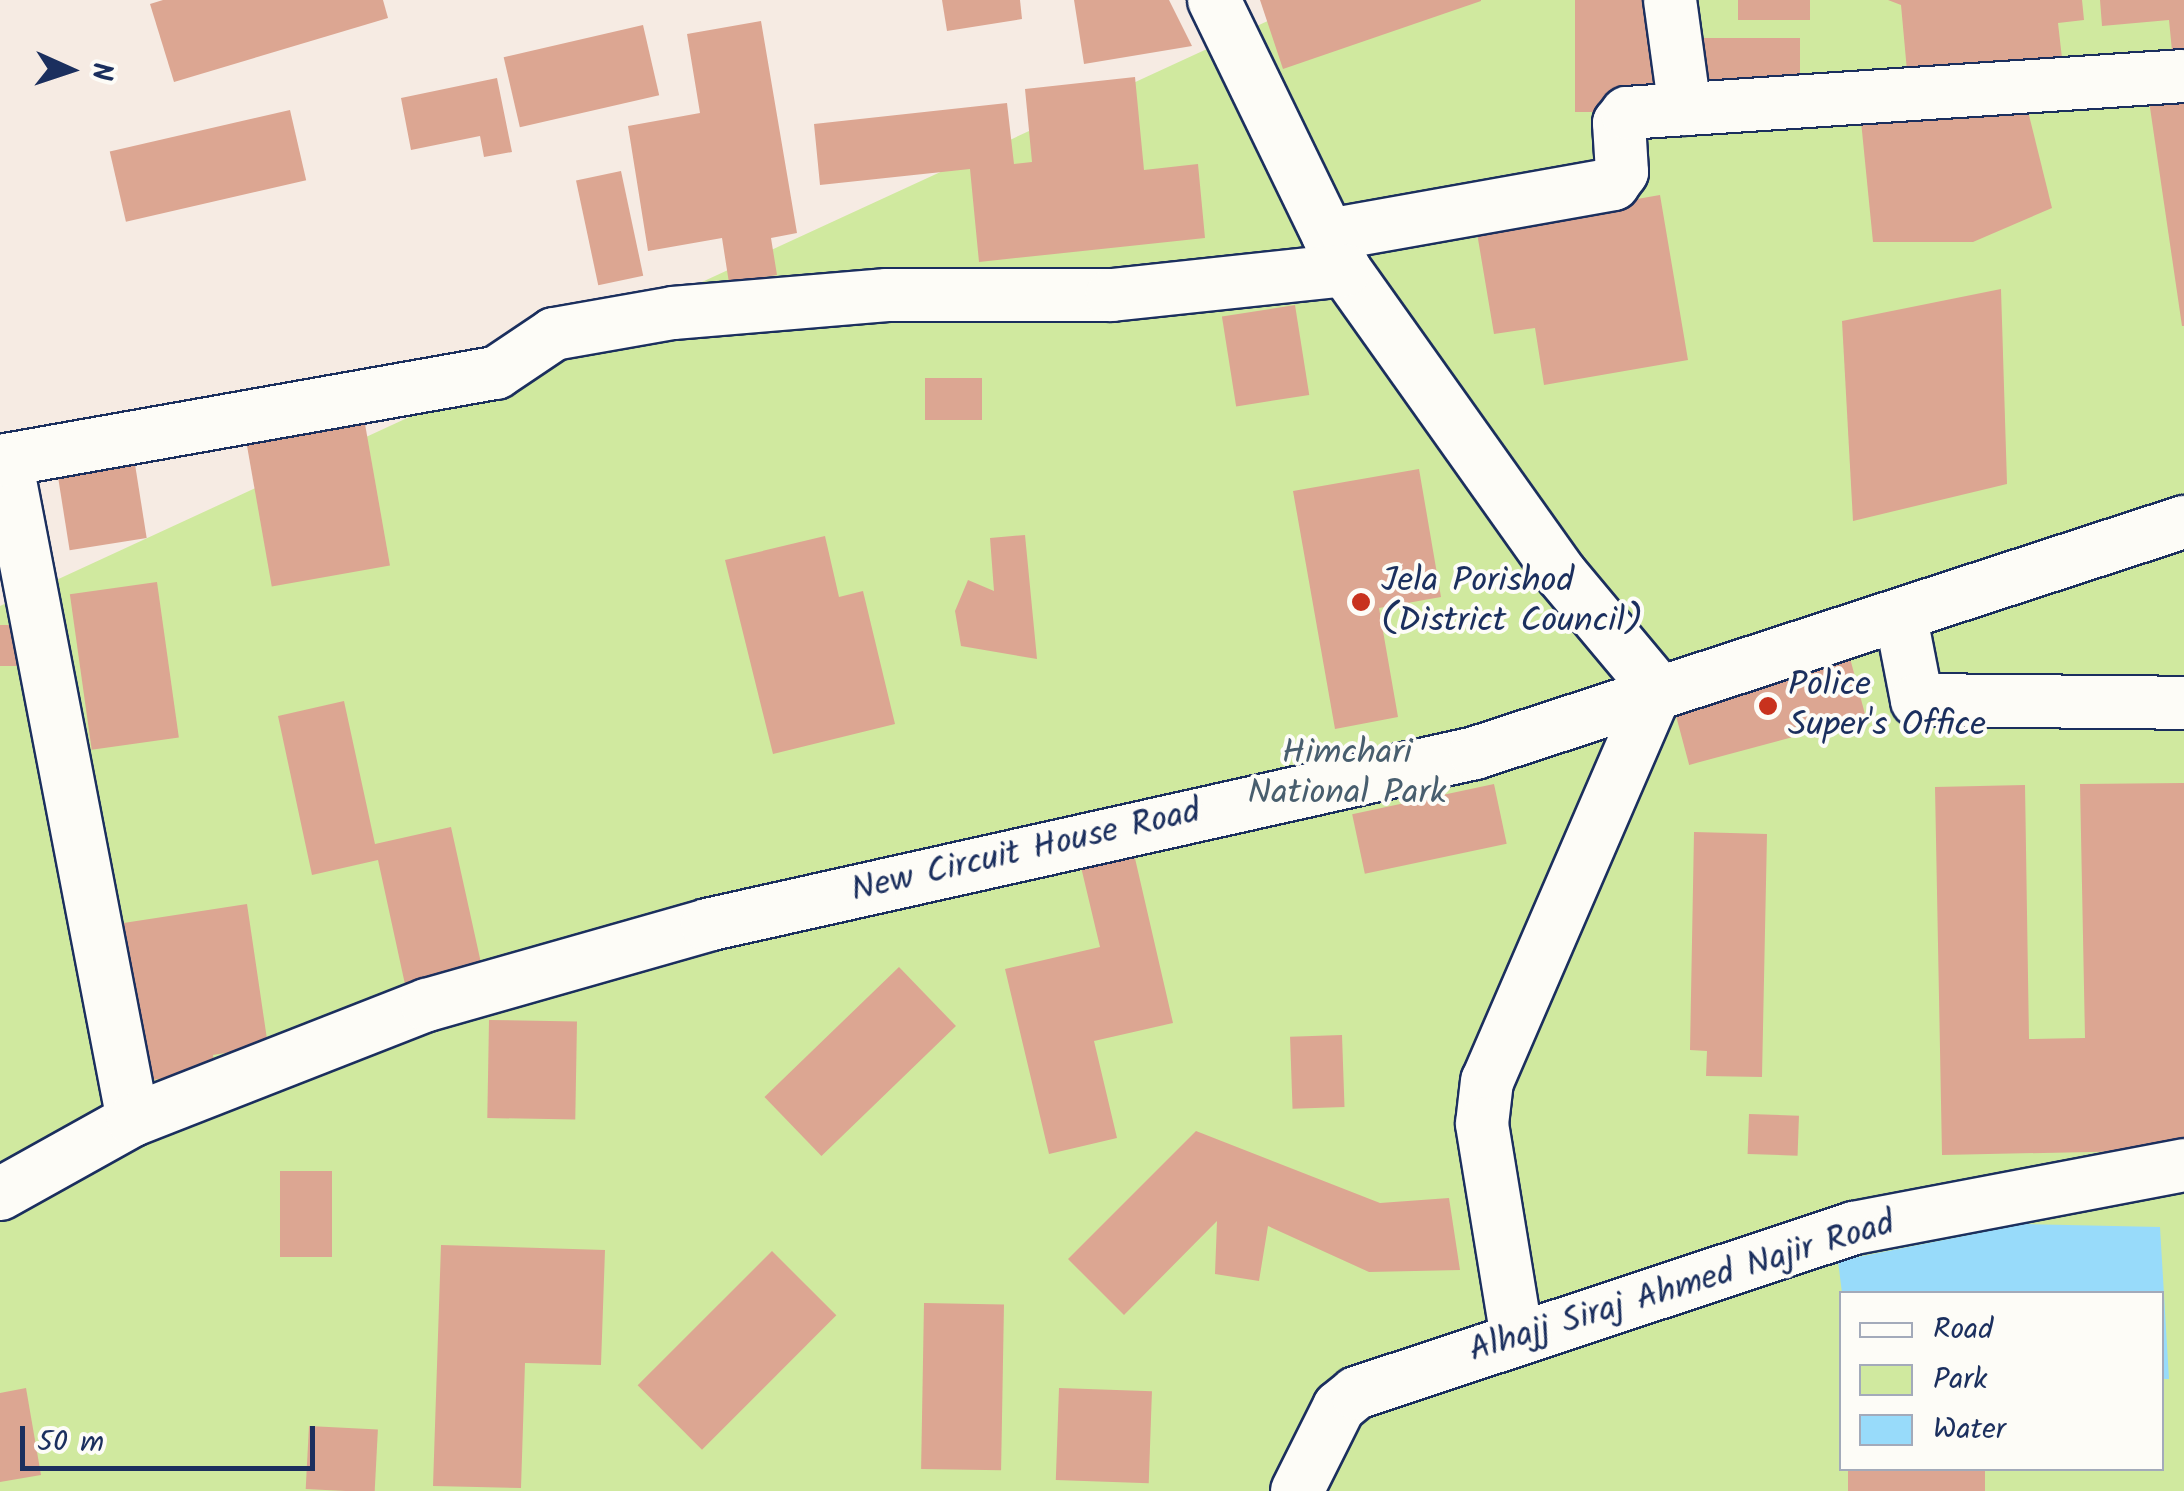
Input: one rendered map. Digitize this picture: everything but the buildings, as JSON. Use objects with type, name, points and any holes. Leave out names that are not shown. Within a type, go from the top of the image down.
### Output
[{"type":"street","points":[[1214,0],[1336,253],[1561,574],[1658,689],[1488,1081],[1482,1124],[1516,1338]]},
{"type":"street","points":[[1670,0],[1685,109]]},
{"type":"street","points":[[133,1120],[3,446],[496,373],[554,334],[673,313],[887,295],[1112,294],[1336,253],[1613,184],[1622,172],[1619,123],[1627,113],[2184,76]]},
{"type":"street","name":"New Circuit House Road","points":[[0,1194],[133,1120],[427,1005],[651,941],[1104,832],[1474,753],[1658,689],[1901,618],[2184,522]]},
{"type":"street","points":[[1901,618],[1917,700],[2184,703]]},
{"type":"street","name":"Alhajj Siraj Ahmed Najir Road","points":[[1296,1491],[1339,1407],[1356,1393],[1854,1228],[2184,1165]]},
{"type":"green space","name":"Himchari National Park","points":[[1313,0],[2184,0],[2184,1491],[0,1491],[0,606]]},
{"type":"water","points":[[2024,1224],[2160,1227],[2164,1291],[1842,1291],[1838,1261]]},
{"type":"water","points":[[2164,1295],[2169,1379],[2164,1379]]},
{"type":"place","name":"Jela Porishod (District Council)","points":[[1361,602]]},
{"type":"place","name":"Police Super's Office","points":[[1768,706]]}]
